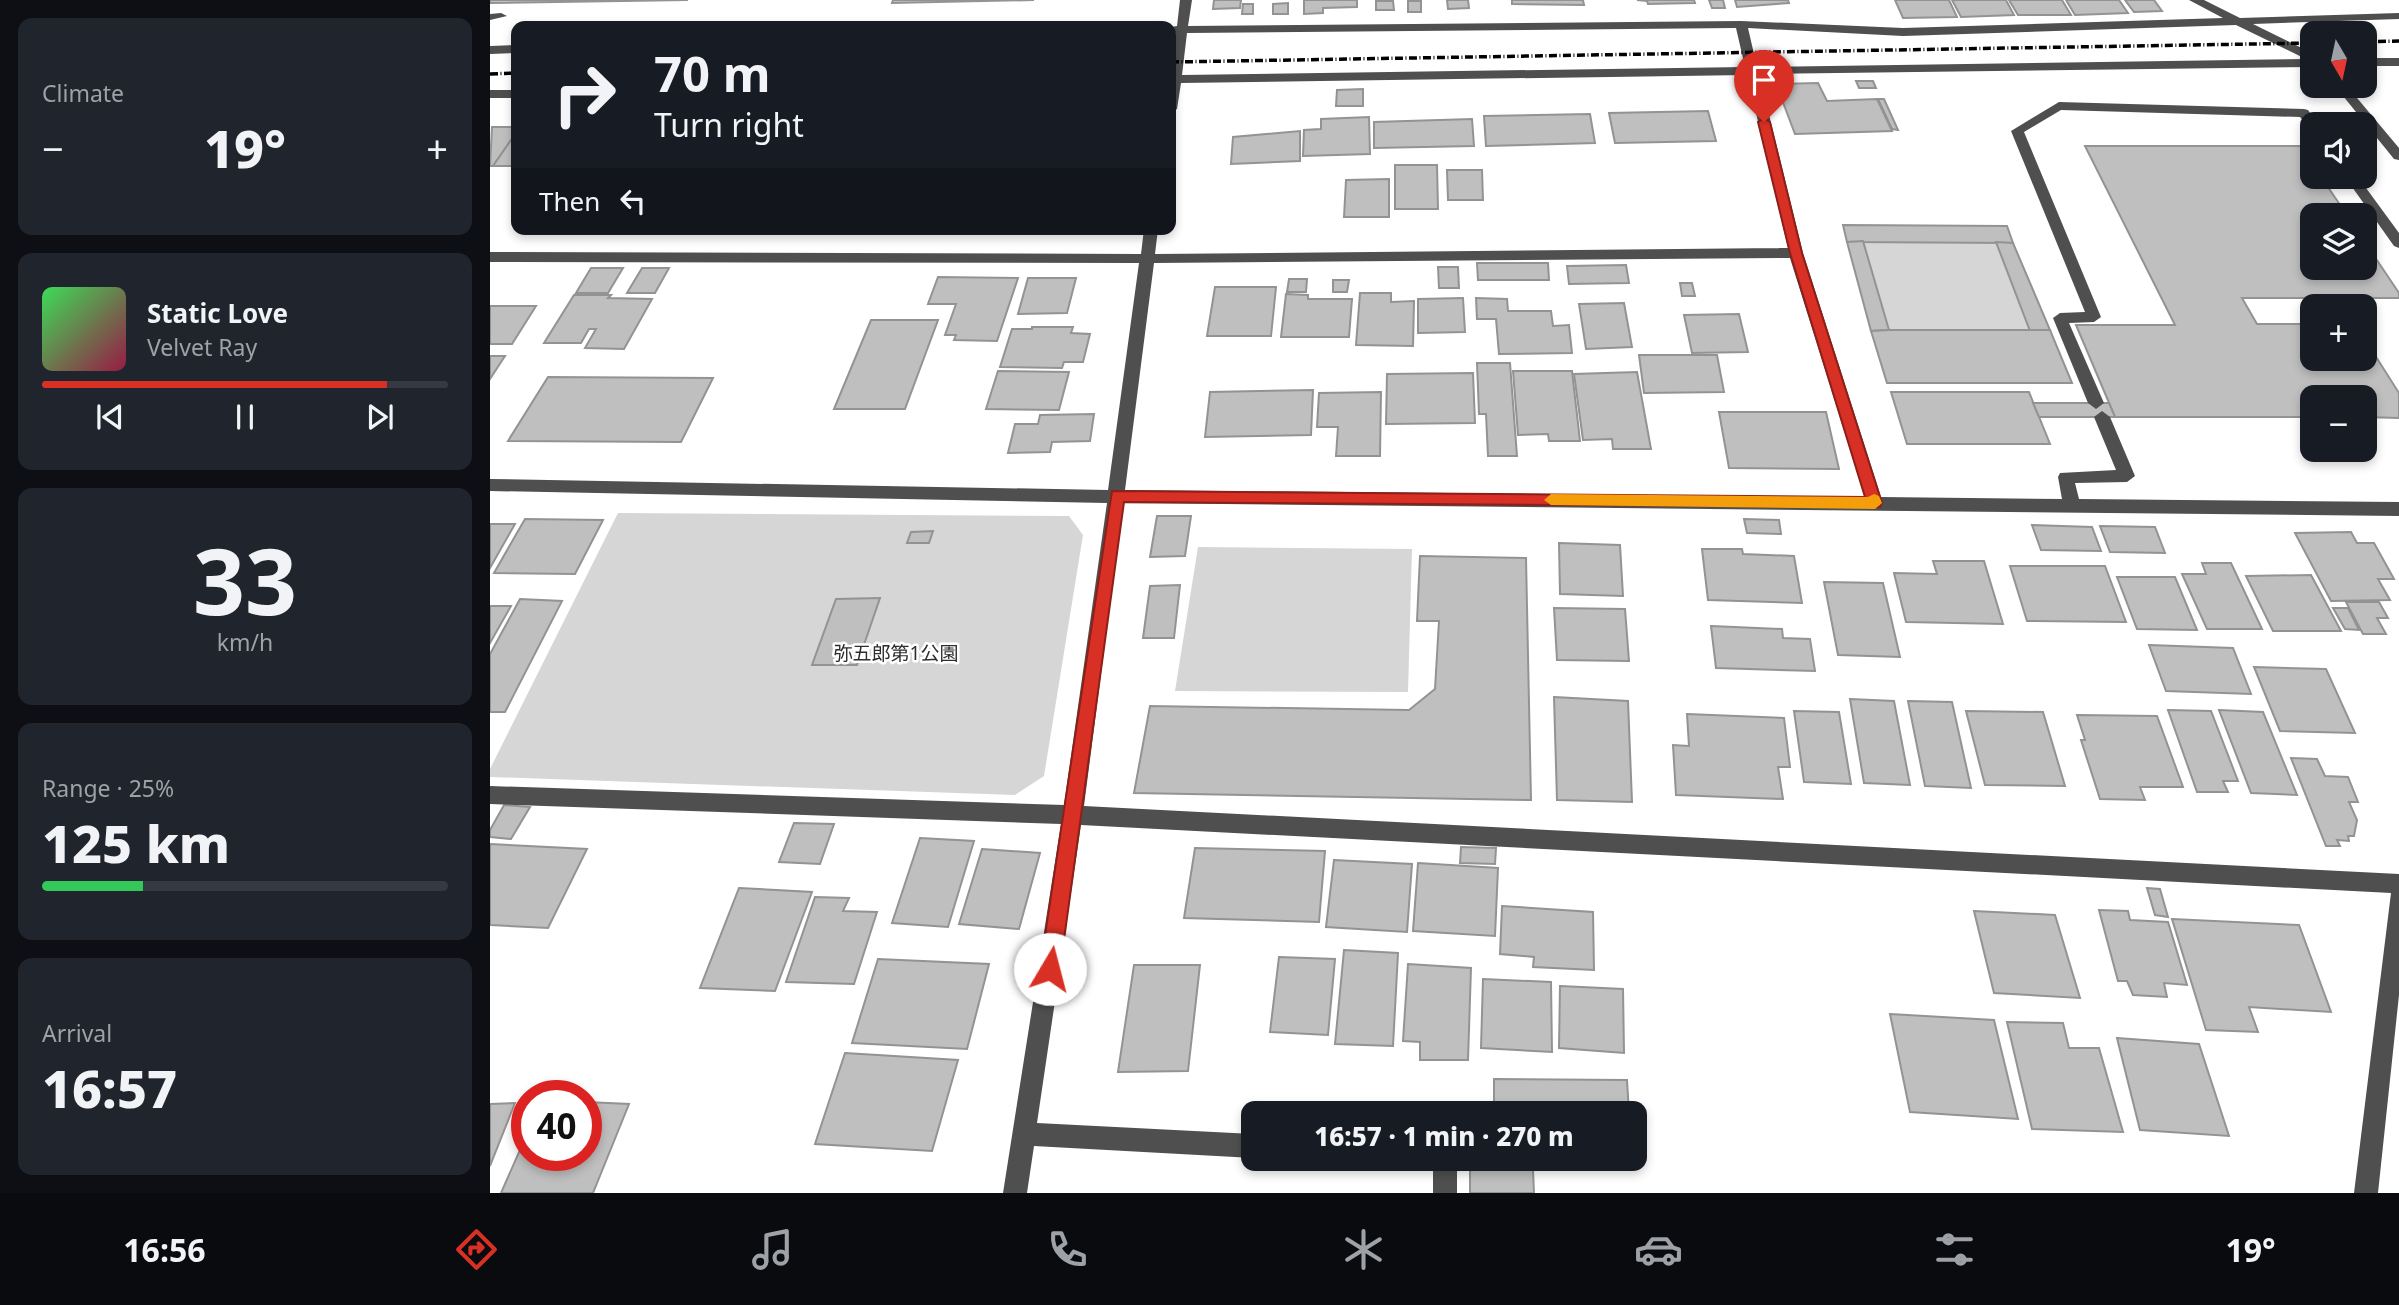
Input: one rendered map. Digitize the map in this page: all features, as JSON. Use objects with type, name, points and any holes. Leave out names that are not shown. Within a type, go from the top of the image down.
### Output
[{"type":"street","points":[[1186,0],[1177,30],[1741,24],[1903,32],[2399,16]]},
{"type":"street","points":[[2195,0],[2300,55]]},
{"type":"street","points":[[1741,24],[1796,253],[1875,503]]},
{"type":"street","points":[[490,50],[511,49]]},
{"type":"street","points":[[1176,79],[2300,61]]},
{"type":"street","points":[[2377,62],[2399,62]]},
{"type":"street","points":[[490,109],[496,94]]},
{"type":"street","points":[[2350,98],[2399,156]]},
{"type":"street","points":[[2072,505],[2066,477],[2127,476],[2060,318],[2094,317],[2017,131],[2059,106],[2300,113]]},
{"type":"street","points":[[2360,189],[2399,243]]},
{"type":"street","points":[[1015,1193],[1073,815],[1150,235]]},
{"type":"street","points":[[490,257],[1146,259],[1796,253]]},
{"type":"street","points":[[490,485],[1117,496],[2399,509]]},
{"type":"street","points":[[490,795],[1073,815],[2399,884]]},
{"type":"street","points":[[2366,1193],[2399,899]]},
{"type":"street","points":[[1026,1134],[1241,1145]]},
{"type":"street","points":[[1445,1171],[1445,1193]]},
{"type":"green space","points":[[1863,241],[1996,242],[2030,331],[1889,330]]},
{"type":"green space","name":"弥五郎第1公園","points":[[618,513],[1069,516],[1083,535],[1044,776],[1015,795],[490,777],[490,769]]},
{"type":"green space","points":[[1198,547],[1412,549],[1408,692],[1175,691]]},
{"type":"building","points":[[490,0],[688,0],[490,3]]},
{"type":"building","points":[[893,0],[1034,0],[892,3]]},
{"type":"building","points":[[1214,0],[1241,0],[1240,8],[1213,9]]},
{"type":"building","points":[[1304,0],[1357,0],[1357,7],[1323,8],[1323,13],[1304,14]]},
{"type":"building","points":[[1447,0],[1468,0],[1469,8],[1448,9]]},
{"type":"building","points":[[1512,0],[1583,0],[1584,5],[1512,4]]},
{"type":"building","points":[[1637,0],[1694,0],[1695,3],[1648,4],[1647,1]]},
{"type":"building","points":[[1709,0],[1723,0],[1725,8],[1712,8]]},
{"type":"building","points":[[1735,0],[1788,0],[1789,3],[1737,7]]},
{"type":"building","points":[[1895,0],[1949,0],[1957,17],[1903,18]]},
{"type":"building","points":[[1952,0],[2006,0],[2014,15],[1961,17]]},
{"type":"building","points":[[2009,0],[2062,0],[2071,15],[2018,15]]},
{"type":"building","points":[[2066,0],[2119,0],[2128,13],[2075,15]]},
{"type":"building","points":[[2125,0],[2154,0],[2162,11],[2134,12]]},
{"type":"building","points":[[1376,1],[1393,1],[1394,10],[1376,10]]},
{"type":"building","points":[[1408,1],[1421,1],[1421,12],[1408,12]]},
{"type":"building","points":[[1288,3],[1288,14],[1273,14],[1273,4]]},
{"type":"building","points":[[1243,4],[1253,4],[1253,14],[1242,14]]},
{"type":"building","points":[[1856,81],[1873,81],[1876,88],[1859,88]]},
{"type":"building","points":[[1818,83],[1827,101],[1877,99],[1892,131],[1795,134],[1776,84]]},
{"type":"building","points":[[1363,89],[1363,106],[1336,106],[1337,90]]},
{"type":"building","points":[[1878,99],[1884,99],[1898,130],[1892,129]]},
{"type":"building","points":[[1708,111],[1716,141],[1615,143],[1609,113]]},
{"type":"building","points":[[1590,114],[1595,143],[1486,146],[1484,116]]},
{"type":"building","points":[[1369,117],[1370,154],[1303,156],[1304,130],[1321,129],[1321,119]]},
{"type":"building","points":[[1472,119],[1474,146],[1374,148],[1374,122]]},
{"type":"building","points":[[492,127],[511,127],[511,140],[493,166],[490,166]]},
{"type":"building","points":[[1300,131],[1300,161],[1231,164],[1233,137]]},
{"type":"building","points":[[511,140],[511,166],[493,166]]},
{"type":"building","points":[[2085,146],[2300,146],[2300,189],[2329,189],[2339,203],[2300,203],[2300,280],[2377,280],[2377,260],[2399,293],[2399,298],[2377,298],[2377,294],[2300,294],[2300,298],[2242,298],[2257,324],[2300,324],[2300,371],[2377,371],[2377,358],[2399,393],[2399,418],[2377,417],[2377,385],[2300,385],[2300,417],[2115,417],[2076,325],[2175,325]]},
{"type":"building","points":[[1395,165],[1437,165],[1438,209],[1395,209]]},
{"type":"building","points":[[1447,170],[1482,170],[1483,200],[1448,200]]},
{"type":"building","points":[[1389,179],[1389,217],[1344,217],[1346,180]]},
{"type":"building","points":[[1843,225],[2007,226],[2013,243],[1847,242]]},
{"type":"building","points":[[1863,241],[1889,330],[1871,331],[1847,242]]},
{"type":"building","points":[[1996,242],[2013,243],[2050,330],[2030,331]]},
{"type":"building","points":[[1477,263],[1548,263],[1549,280],[1478,280]]},
{"type":"building","points":[[1626,265],[1629,283],[1569,284],[1567,266]]},
{"type":"building","points":[[1438,267],[1458,267],[1459,288],[1439,288]]},
{"type":"building","points":[[591,268],[623,268],[608,293],[576,293]]},
{"type":"building","points":[[642,268],[669,268],[655,293],[627,293]]},
{"type":"building","points":[[938,277],[1018,278],[997,341],[954,340],[956,335],[945,335],[956,304],[928,304]]},
{"type":"building","points":[[1028,278],[1076,278],[1067,313],[1018,314]]},
{"type":"building","points":[[1289,279],[1307,279],[1306,292],[1287,292]]},
{"type":"building","points":[[1333,280],[1349,280],[1347,292],[1333,292]]},
{"type":"building","points":[[1680,283],[1692,283],[1695,296],[1682,296]]},
{"type":"building","points":[[1215,287],[1276,287],[1271,336],[1207,336]]},
{"type":"building","points":[[1360,293],[1391,293],[1391,302],[1414,301],[1413,346],[1356,345]]},
{"type":"building","points":[[1286,294],[1308,295],[1308,299],[1352,299],[1349,337],[1281,337]]},
{"type":"building","points":[[574,295],[652,299],[624,349],[585,348],[596,329],[589,329],[581,343],[544,343]]},
{"type":"building","points":[[1463,298],[1465,332],[1418,333],[1418,299]]},
{"type":"building","points":[[1476,298],[1507,299],[1508,311],[1551,311],[1553,326],[1569,325],[1572,353],[1499,354],[1496,319],[1477,319]]},
{"type":"building","points":[[1624,303],[1632,347],[1586,349],[1579,304]]},
{"type":"building","points":[[490,306],[536,306],[512,344],[490,344]]},
{"type":"building","points":[[1739,314],[1748,352],[1692,353],[1684,315]]},
{"type":"building","points":[[871,320],[938,320],[905,409],[834,409]]},
{"type":"building","points":[[1073,327],[1071,333],[1090,334],[1083,362],[1064,362],[1062,368],[1000,367],[1012,329]]},
{"type":"building","points":[[2050,330],[2072,383],[1887,383],[1871,331]]},
{"type":"building","points":[[1639,355],[1717,355],[1724,392],[1644,393]]},
{"type":"building","points":[[490,356],[505,356],[490,379]]},
{"type":"building","points":[[1477,363],[1510,363],[1517,456],[1488,456],[1486,414],[1479,414]]},
{"type":"building","points":[[998,371],[1069,372],[1059,410],[986,409]]},
{"type":"building","points":[[1513,371],[1572,371],[1580,441],[1549,441],[1548,434],[1518,435]]},
{"type":"building","points":[[1637,372],[1651,449],[1613,449],[1612,439],[1583,440],[1574,374]]},
{"type":"building","points":[[1473,373],[1475,423],[1386,424],[1387,374]]},
{"type":"building","points":[[548,377],[713,378],[681,442],[508,441]]},
{"type":"building","points":[[1313,390],[1311,435],[1205,437],[1210,392]]},
{"type":"building","points":[[1381,392],[1380,456],[1336,456],[1338,427],[1317,427],[1319,393]]},
{"type":"building","points":[[1891,392],[2029,392],[2050,444],[1907,444]]},
{"type":"building","points":[[2033,403],[2109,403],[2115,417],[2039,417]]},
{"type":"building","points":[[1719,412],[1826,412],[1839,469],[1729,468]]},
{"type":"building","points":[[1094,414],[1090,441],[1052,442],[1050,452],[1008,453],[1015,424],[1038,424],[1040,415]]},
{"type":"building","points":[[1157,516],[1191,516],[1185,556],[1150,557]]},
{"type":"building","points":[[525,519],[603,520],[575,574],[494,573]]},
{"type":"building","points":[[1744,519],[1779,520],[1781,534],[1747,533]]},
{"type":"building","points":[[490,524],[515,524],[490,568]]},
{"type":"building","points":[[2032,525],[2092,527],[2101,551],[2041,550]]},
{"type":"building","points":[[2100,526],[2155,527],[2165,553],[2110,552]]},
{"type":"building","points":[[933,531],[929,543],[907,543],[911,532]]},
{"type":"building","points":[[2351,532],[2357,543],[2374,543],[2394,579],[2378,579],[2390,600],[2331,601],[2295,533]]},
{"type":"building","points":[[1559,543],[1620,545],[1623,596],[1560,594]]},
{"type":"building","points":[[1702,549],[1742,549],[1743,554],[1794,556],[1802,603],[1708,600]]},
{"type":"building","points":[[1420,556],[1526,558],[1531,800],[1134,793],[1150,706],[1409,710],[1435,689],[1439,621],[1417,621]]},
{"type":"building","points":[[1933,561],[1984,561],[2003,624],[1906,622],[1894,573],[1937,574]]},
{"type":"building","points":[[2202,563],[2231,563],[2262,629],[2207,629],[2182,574],[2206,574]]},
{"type":"building","points":[[2010,566],[2105,566],[2126,622],[2027,621]]},
{"type":"building","points":[[2311,575],[2341,631],[2273,631],[2246,576]]},
{"type":"building","points":[[2117,577],[2175,577],[2197,630],[2137,629]]},
{"type":"building","points":[[1824,582],[1883,583],[1900,657],[1838,655]]},
{"type":"building","points":[[1180,585],[1174,638],[1143,638],[1150,586]]},
{"type":"building","points":[[880,598],[857,665],[812,665],[836,599]]},
{"type":"building","points":[[520,599],[562,601],[505,712],[490,712],[490,654]]},
{"type":"building","points":[[2346,602],[2379,602],[2388,618],[2377,618],[2386,634],[2363,634]]},
{"type":"building","points":[[490,606],[511,606],[490,643]]},
{"type":"building","points":[[1554,608],[1625,609],[1629,661],[1557,660]]},
{"type":"building","points":[[2333,608],[2348,608],[2359,630],[2345,629]]},
{"type":"building","points":[[1711,626],[1782,629],[1783,638],[1810,639],[1815,671],[1716,668]]},
{"type":"building","points":[[2149,645],[2233,648],[2251,694],[2166,691]]},
{"type":"building","points":[[2254,667],[2326,669],[2355,733],[2280,731]]},
{"type":"building","points":[[1554,697],[1628,701],[1632,802],[1557,800]]},
{"type":"building","points":[[1850,699],[1894,701],[1910,785],[1864,783]]},
{"type":"building","points":[[1908,701],[1952,702],[1971,788],[1925,786]]},
{"type":"building","points":[[2168,710],[2211,711],[2238,781],[2223,781],[2228,792],[2197,792]]},
{"type":"building","points":[[2219,710],[2263,712],[2297,795],[2251,793]]},
{"type":"building","points":[[1794,711],[1839,712],[1851,784],[1804,782]]},
{"type":"building","points":[[1966,711],[2043,712],[2065,786],[1985,785]]},
{"type":"building","points":[[1687,714],[1784,718],[1790,767],[1778,767],[1783,799],[1676,795],[1673,745],[1689,746]]},
{"type":"building","points":[[2077,715],[2157,716],[2183,787],[2140,787],[2145,800],[2100,799],[2081,740],[2085,740]]},
{"type":"building","points":[[2291,758],[2317,759],[2325,776],[2348,777],[2358,802],[2349,802],[2357,820],[2354,836],[2348,836],[2349,841],[2337,840],[2340,846],[2326,846]]},
{"type":"building","points":[[504,805],[530,807],[511,839],[490,837],[490,830]]},
{"type":"building","points":[[794,823],[834,824],[820,864],[779,862]]},
{"type":"building","points":[[920,838],[974,841],[948,927],[892,923]]},
{"type":"building","points":[[490,844],[587,849],[548,928],[490,925]]},
{"type":"building","points":[[1461,847],[1496,848],[1495,864],[1460,863]]},
{"type":"building","points":[[1195,848],[1325,851],[1319,922],[1184,918]]},
{"type":"building","points":[[982,849],[1040,853],[1019,929],[959,924]]},
{"type":"building","points":[[1334,860],[1412,864],[1407,932],[1326,927]]},
{"type":"building","points":[[1418,863],[1498,868],[1495,936],[1413,931]]},
{"type":"building","points":[[739,888],[812,892],[775,991],[700,988]]},
{"type":"building","points":[[2147,888],[2160,889],[2168,917],[2155,915]]},
{"type":"building","points":[[815,897],[849,898],[843,911],[877,912],[854,984],[786,982]]},
{"type":"building","points":[[1502,906],[1593,912],[1594,970],[1533,967],[1534,957],[1500,954]]},
{"type":"building","points":[[2099,910],[2128,911],[2130,920],[2168,922],[2187,985],[2164,983],[2167,997],[2133,995],[2127,981],[2118,981]]},
{"type":"building","points":[[1974,911],[2055,915],[2080,998],[1994,993]]},
{"type":"building","points":[[2172,919],[2299,925],[2331,1012],[2249,1007],[2258,1032],[2206,1030]]},
{"type":"building","points":[[1344,950],[1398,953],[1393,1046],[1335,1044]]},
{"type":"building","points":[[1279,957],[1335,959],[1328,1035],[1270,1032]]},
{"type":"building","points":[[878,959],[989,964],[967,1049],[852,1043]]},
{"type":"building","points":[[1408,964],[1471,968],[1468,1060],[1420,1060],[1420,1042],[1403,1041]]},
{"type":"building","points":[[1134,965],[1200,965],[1188,1071],[1118,1072]]},
{"type":"building","points":[[1483,979],[1551,982],[1552,1052],[1481,1048]]},
{"type":"building","points":[[1560,986],[1623,989],[1624,1053],[1559,1048]]},
{"type":"building","points":[[1890,1014],[1994,1020],[2018,1119],[1910,1112]]},
{"type":"building","points":[[2007,1022],[2063,1023],[2069,1048],[2099,1048],[2123,1132],[2032,1129]]},
{"type":"building","points":[[2117,1038],[2199,1044],[2229,1136],[2140,1130]]},
{"type":"building","points":[[845,1053],[958,1060],[932,1151],[815,1144]]},
{"type":"building","points":[[1494,1079],[1627,1080],[1628,1101],[1494,1101]]},
{"type":"building","points":[[511,1103],[511,1113],[490,1166],[490,1104]]},
{"type":"building","points":[[602,1103],[629,1104],[602,1171]]},
{"type":"building","points":[[511,1170],[602,1171],[593,1193],[501,1193]]},
{"type":"building","points":[[1470,1171],[1533,1171],[1534,1193],[1470,1193]]},
{"type":"railway","points":[[2377,42],[2399,41]]},
{"type":"railway","points":[[1176,62],[2300,43]]},
{"type":"railway","points":[[490,74],[511,73]]},
{"type":"slow traffic","points":[[1551,500],[1875,503],[1874,500]]},
{"type":"route","points":[[1050,969],[1117,496],[1875,503],[1796,253],[1764,122]]}]
